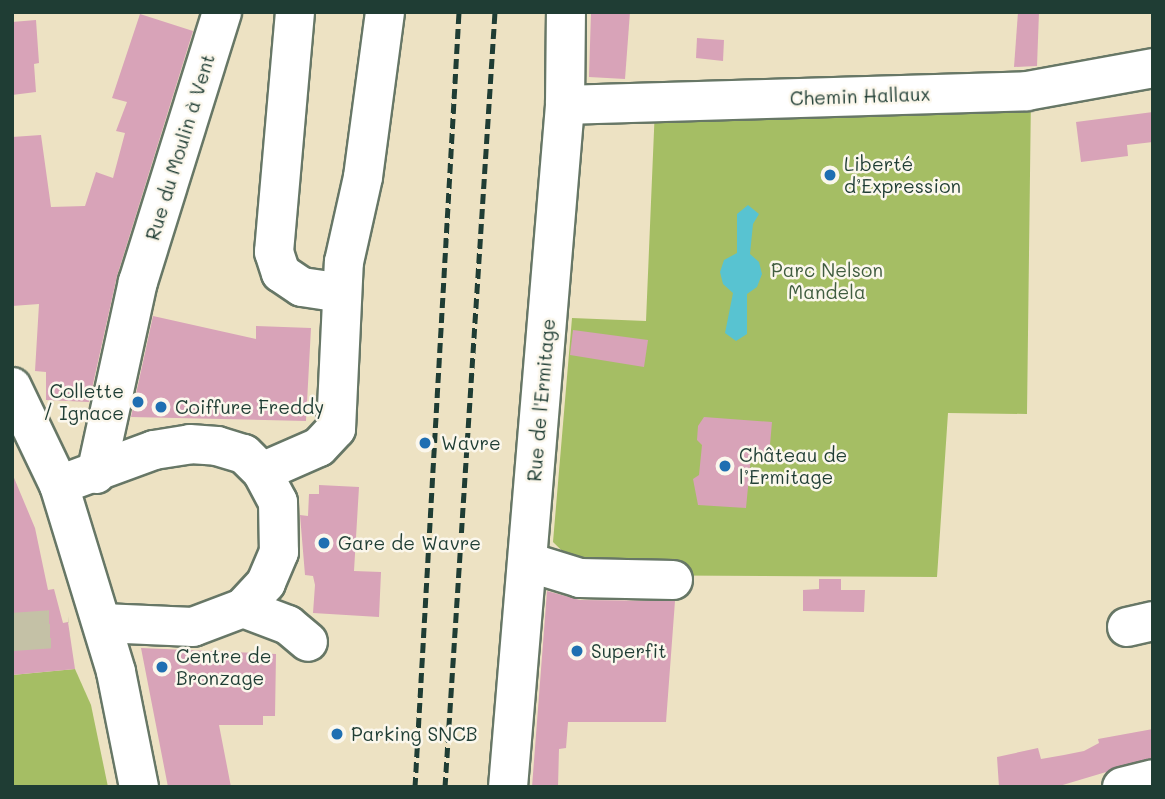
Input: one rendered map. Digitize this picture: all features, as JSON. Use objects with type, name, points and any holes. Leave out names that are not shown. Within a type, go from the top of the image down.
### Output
[{"type":"street","name":"Rue du Moulin à Vent","points":[[96,474],[138,282],[222,12]]},
{"type":"street","points":[[296,12],[274,252],[281,273],[302,287],[342,293]]},
{"type":"street","points":[[262,472],[319,447],[335,429],[342,293],[385,12]]},
{"type":"street","name":"Rue de l'Ermitage","points":[[508,787],[565,105],[566,12]]},
{"type":"street","name":"Chemin Hallaux","points":[[565,105],[1027,91],[1153,68]]},
{"type":"street","points":[[12,387],[99,566],[102,623],[116,672],[139,787]]},
{"type":"street","points":[[59,485],[96,474],[154,450],[190,444],[244,454],[262,472],[278,502],[282,535],[266,583],[243,608],[226,618],[193,627],[102,623]]},
{"type":"street","points":[[528,562],[580,578],[673,580]]},
{"type":"street","points":[[243,608],[288,625],[309,642]]},
{"type":"street","points":[[1122,787],[1153,779]]},
{"type":"green space","name":"Parc Nelson Mandela","points":[[1031,95],[1027,414],[948,413],[937,577],[587,575],[553,542],[572,318],[646,321],[655,107]]},
{"type":"green space","points":[[75,669],[91,705],[108,787],[12,787],[12,675]]},
{"type":"water","points":[[748,205],[759,214],[753,224],[750,254],[759,262],[762,274],[757,287],[747,294],[747,334],[736,341],[725,333],[733,293],[723,284],[720,272],[724,260],[737,253],[737,214]]},
{"type":"building","points":[[591,12],[630,12],[625,79],[589,77]]},
{"type":"building","points":[[1018,12],[1039,12],[1037,66],[1014,67]]},
{"type":"building","points":[[140,14],[193,31],[117,276],[89,402],[46,400],[46,372],[35,371],[39,304],[12,306],[12,137],[41,135],[51,207],[85,206],[96,172],[113,178],[125,133],[116,131],[127,102],[112,98]]},
{"type":"building","points":[[36,20],[39,63],[34,64],[36,92],[12,95],[12,22]]},
{"type":"building","points":[[697,38],[724,40],[723,61],[696,58]]},
{"type":"building","points":[[1153,112],[1153,142],[1127,145],[1128,156],[1081,162],[1076,122]]},
{"type":"building","points":[[153,316],[256,339],[256,326],[311,328],[306,421],[131,417]]},
{"type":"building","points":[[573,330],[648,340],[644,367],[570,355]]},
{"type":"building","name":"Château de l’Ermitage","points":[[704,417],[772,422],[769,457],[751,456],[746,508],[698,505],[693,479],[699,475],[702,445],[697,440],[698,426]]},
{"type":"building","points":[[12,473],[35,528],[48,590],[54,589],[63,623],[68,622],[75,669],[12,675]]},
{"type":"building","name":"Gare de Wavre","points":[[319,485],[359,487],[354,571],[381,572],[379,617],[313,613],[315,585],[313,576],[305,575],[300,515],[308,516],[309,494],[319,494]]},
{"type":"building","points":[[819,579],[841,579],[841,590],[865,590],[864,612],[803,611],[803,590],[819,589]]},
{"type":"building","points":[[547,591],[580,600],[675,601],[666,722],[568,722],[566,748],[559,749],[558,787],[532,787]]},
{"type":"building","points":[[141,648],[276,654],[275,716],[263,716],[263,725],[219,725],[231,787],[168,787]]},
{"type":"building","points":[[1153,729],[1153,758],[1056,787],[999,787],[997,757],[1038,748],[1041,759],[1064,755],[1084,751],[1099,743],[1098,739]]},
{"type":"tunnel","points":[[12,632],[69,628]]},
{"type":"railway","points":[[415,787],[459,12]]},
{"type":"railway","points":[[445,787],[495,12]]},
{"type":"place","name":"Liberté d’Expression","points":[[830,175]]},
{"type":"place","name":"Collette / Ignace","points":[[138,402]]},
{"type":"place","name":"Coiffure Freddy","points":[[161,407]]},
{"type":"place","name":"Wavre","points":[[425,443]]},
{"type":"place","name":"Château de l’Ermitage","points":[[725,466]]},
{"type":"place","name":"Gare de Wavre","points":[[324,543]]},
{"type":"place","name":"Superfit","points":[[577,651]]},
{"type":"place","name":"Centre de Bronzage","points":[[162,667]]},
{"type":"place","name":"Parking SNCB","points":[[337,734]]}]
